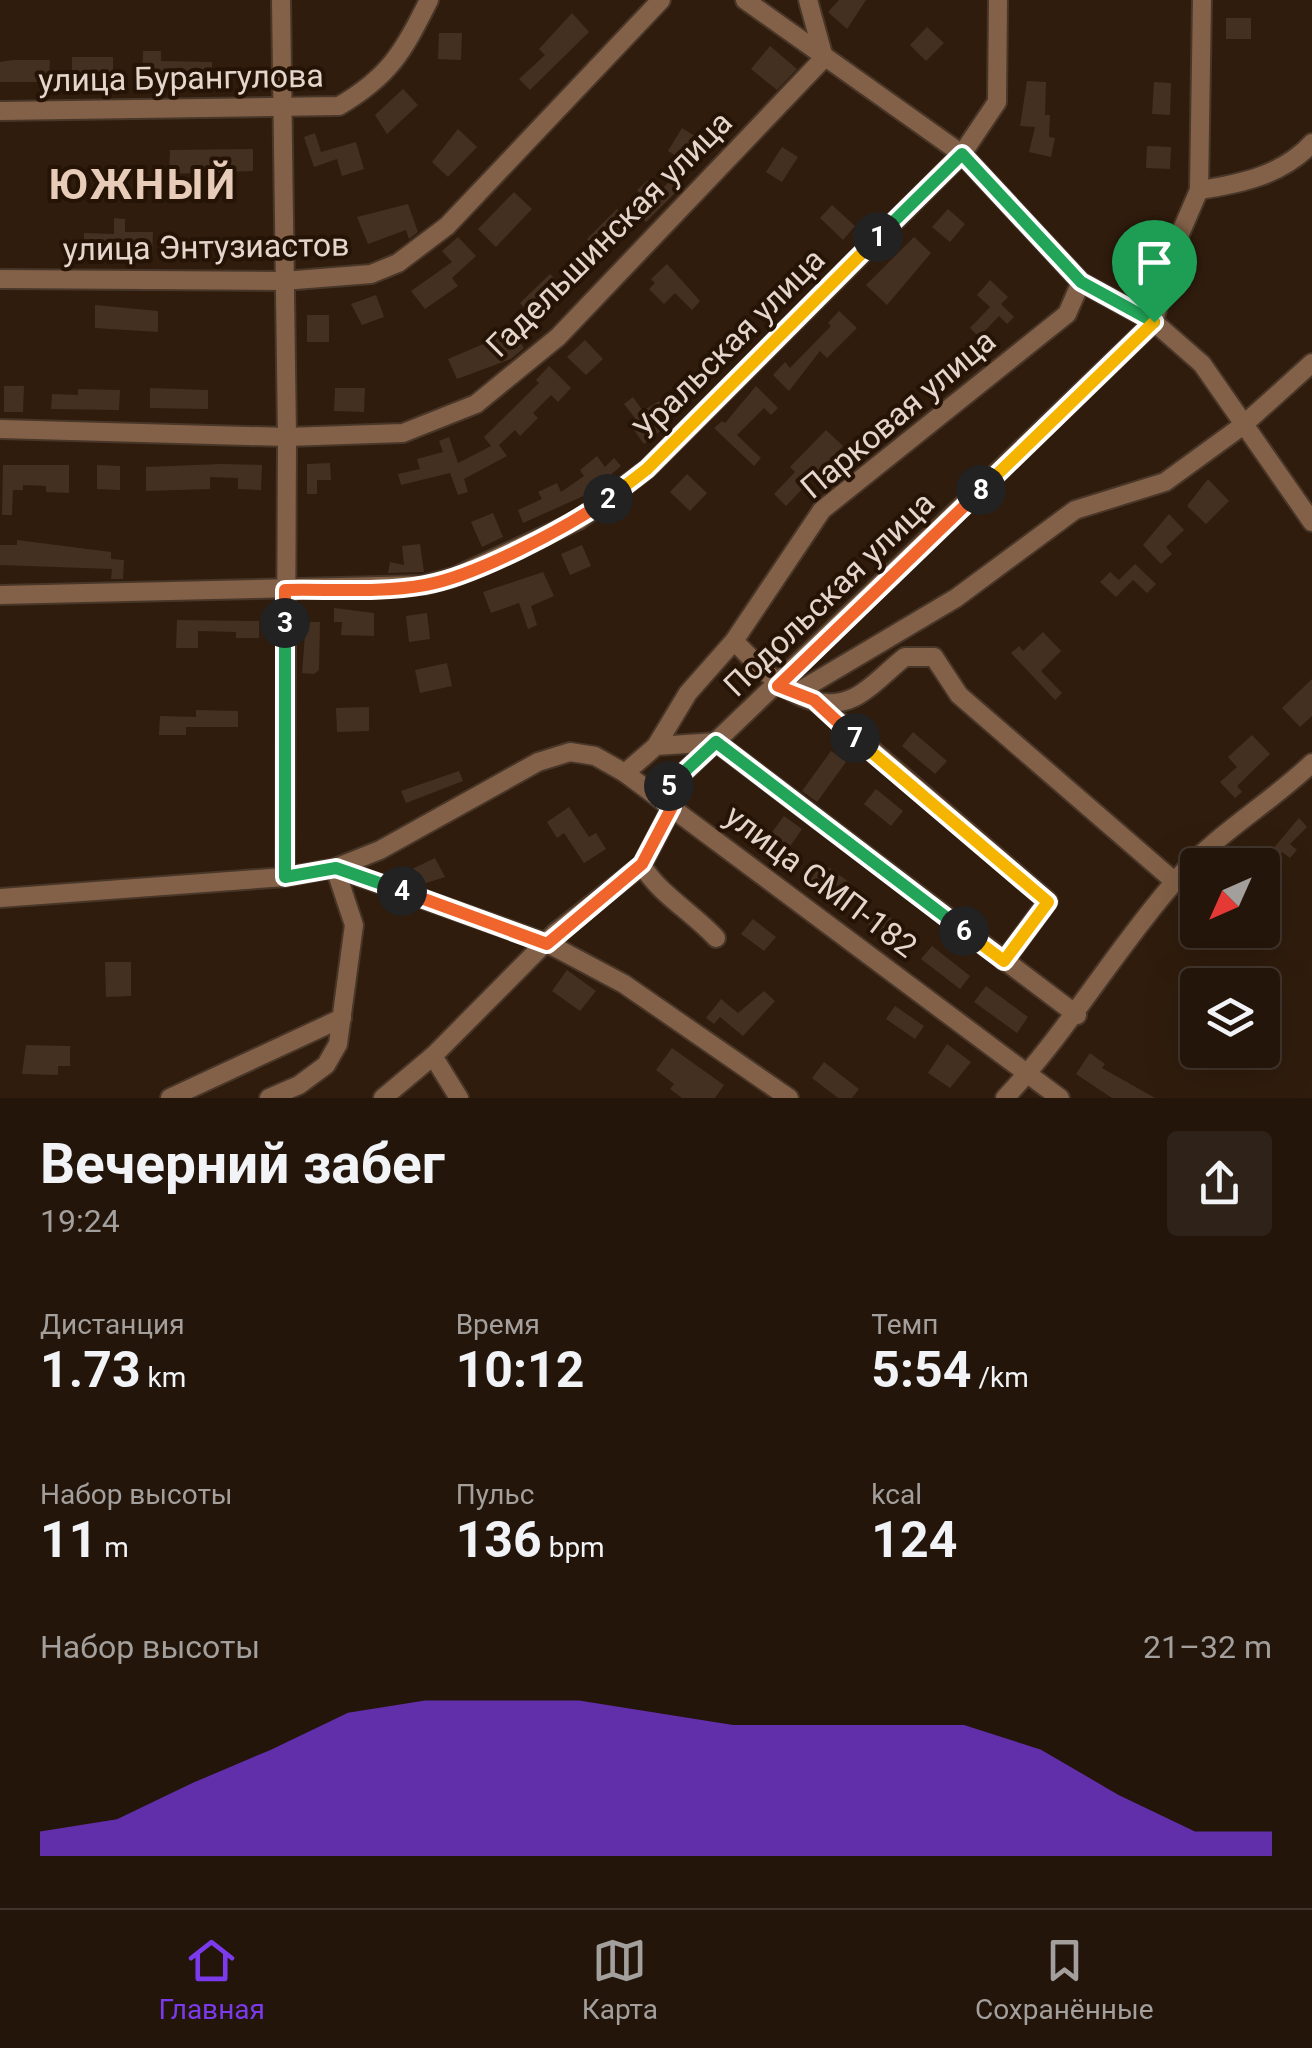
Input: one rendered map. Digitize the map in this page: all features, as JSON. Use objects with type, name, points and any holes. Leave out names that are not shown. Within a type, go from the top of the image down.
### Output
[{"type":"street","points":[[281,0],[287,437],[285,877]]},
{"type":"street","name":"улица Бурангулова","points":[[0,112],[339,106],[372,87],[400,59],[429,0]]},
{"type":"street","name":"улица Энтузиастов","points":[[0,278],[283,282],[371,274],[420,250],[448,226],[661,0]]},
{"type":"street","points":[[745,0],[962,154],[1081,282],[1154,322],[1202,364],[1312,522]]},
{"type":"street","points":[[808,0],[824,58]]},
{"type":"street","name":"Уральская улица","points":[[0,595],[424,585],[454,577],[579,520],[647,469],[962,154],[997,102],[998,0]]},
{"type":"street","points":[[1154,322],[1170,255],[1199,190],[1202,0]]},
{"type":"street","name":"Гадельшинская улица","points":[[0,428],[287,437],[403,432],[476,404],[558,337],[824,58]]},
{"type":"street","points":[[1199,190],[1247,184],[1300,156],[1312,143]]},
{"type":"street","name":"Парковая улица","points":[[625,773],[656,746],[688,693],[734,641],[822,510],[1067,314],[1081,282]]},
{"type":"street","name":"Подольская улица","points":[[642,864],[665,802],[716,742],[787,689],[1154,322]]},
{"type":"street","points":[[787,689],[956,598],[1075,510],[1165,482],[1242,426],[1312,363]]},
{"type":"street","points":[[734,641],[787,689],[814,700],[1048,902],[1004,961]]},
{"type":"street","points":[[814,700],[843,701],[858,696],[905,657],[934,657],[960,695],[1174,882]]},
{"type":"street","points":[[656,746],[716,742],[1077,1015]]},
{"type":"street","points":[[0,898],[285,877],[336,868],[380,850],[538,762],[570,752],[595,756],[625,773]]},
{"type":"street","points":[[1006,1098],[1077,1015],[1174,882],[1206,848],[1312,763]]},
{"type":"street","name":"улица СМП-182","points":[[625,773],[1060,1098]]},
{"type":"street","points":[[383,1098],[433,1056],[547,944],[642,864],[652,882],[692,912],[716,938]]},
{"type":"street","points":[[336,868],[547,944],[624,984],[790,1098]]},
{"type":"street","points":[[269,1098],[299,1085],[326,1065],[338,1044],[354,925],[336,868]]},
{"type":"street","points":[[170,1098],[342,1018]]},
{"type":"street","points":[[433,1056],[459,1098]]},
{"type":"building","points":[[839,0],[866,0],[847,29],[828,12]]},
{"type":"building","points":[[572,13],[589,32],[530,90],[519,79],[545,55],[539,49]]},
{"type":"building","points":[[1226,18],[1251,18],[1251,39],[1226,39]]},
{"type":"building","points":[[927,27],[944,43],[926,61],[910,45]]},
{"type":"building","points":[[439,33],[462,33],[461,60],[438,59]]},
{"type":"building","points":[[770,46],[797,69],[777,90],[751,69]]},
{"type":"building","points":[[143,51],[161,51],[161,61],[212,62],[212,78],[142,79]]},
{"type":"building","points":[[72,57],[113,57],[113,79],[72,78]]},
{"type":"building","points":[[50,60],[49,82],[0,82],[0,62]]},
{"type":"building","points":[[1027,81],[1046,82],[1045,115],[1050,115],[1049,137],[1055,138],[1051,157],[1029,152],[1035,127],[1020,126]]},
{"type":"building","points":[[1154,82],[1171,83],[1170,115],[1152,114]]},
{"type":"building","points":[[403,89],[418,105],[387,134],[375,115]]},
{"type":"building","points":[[682,128],[703,141],[689,164],[668,151]]},
{"type":"building","points":[[458,129],[477,147],[448,177],[432,162]]},
{"type":"building","points":[[315,133],[321,152],[356,142],[364,169],[342,176],[337,159],[314,167],[304,137]]},
{"type":"building","points":[[1147,146],[1171,147],[1170,169],[1146,168]]},
{"type":"building","points":[[782,147],[798,157],[782,182],[766,172]]},
{"type":"building","points":[[253,149],[253,171],[169,174],[170,150]]},
{"type":"building","points":[[676,175],[684,184],[646,222],[637,213],[648,202],[637,190],[648,180],[659,192]]},
{"type":"building","points":[[514,192],[532,209],[496,247],[478,229]]},
{"type":"building","points":[[408,204],[418,232],[409,239],[406,230],[368,244],[357,217]]},
{"type":"building","points":[[832,205],[855,226],[843,240],[820,218]]},
{"type":"building","points":[[617,209],[632,224],[601,254],[587,239]]},
{"type":"building","points":[[948,209],[965,224],[950,242],[932,227]]},
{"type":"building","points":[[114,218],[125,219],[125,232],[153,232],[152,256],[130,256],[130,247],[107,247],[107,257],[84,256],[84,233],[114,234]]},
{"type":"building","points":[[458,237],[476,256],[452,278],[458,286],[425,309],[411,291],[452,262],[442,251]]},
{"type":"building","points":[[914,237],[931,253],[887,305],[866,285]]},
{"type":"building","points":[[667,264],[700,301],[692,310],[675,293],[664,304],[649,289],[655,283],[651,279]]},
{"type":"building","points":[[550,274],[564,288],[534,317],[520,303]]},
{"type":"building","points":[[990,280],[1008,297],[1001,304],[1014,317],[1007,324],[999,316],[979,337],[970,328],[990,307],[977,295]]},
{"type":"building","points":[[376,295],[384,317],[362,325],[351,304]]},
{"type":"building","points":[[95,305],[158,311],[158,332],[95,328]]},
{"type":"building","points":[[839,311],[857,328],[827,358],[820,351],[789,391],[773,375],[785,362],[790,368],[831,326],[828,323]]},
{"type":"building","points":[[307,315],[329,315],[329,342],[307,342]]},
{"type":"building","points":[[507,325],[524,348],[511,359],[457,379],[448,359],[495,339]]},
{"type":"building","points":[[585,340],[603,359],[586,375],[567,357]]},
{"type":"building","points":[[549,366],[571,388],[558,402],[551,395],[533,413],[538,418],[520,436],[515,430],[499,445],[507,456],[464,479],[468,492],[458,495],[450,473],[401,485],[398,474],[420,469],[417,459],[443,452],[439,441],[449,437],[458,463],[491,446],[484,437],[539,383],[536,380]]},
{"type":"building","points":[[4,386],[24,386],[23,412],[4,412]]},
{"type":"building","points":[[756,386],[778,408],[771,415],[764,408],[737,435],[761,458],[754,466],[714,428],[722,421],[725,423]]},
{"type":"building","points":[[150,388],[208,390],[208,409],[150,408]]},
{"type":"building","points":[[335,388],[365,388],[364,412],[334,411]]},
{"type":"building","points":[[78,389],[120,390],[119,410],[51,409],[52,394],[78,395]]},
{"type":"building","points":[[633,397],[643,411],[659,401],[672,422],[644,444],[629,423],[635,418],[624,404]]},
{"type":"building","points":[[826,430],[843,446],[786,506],[774,494],[795,472],[790,467]]},
{"type":"building","points":[[597,456],[605,467],[614,458],[621,466],[588,494],[523,523],[518,510],[542,499],[538,492],[557,483],[561,492],[584,476],[580,470]]},
{"type":"building","points":[[330,463],[331,480],[317,480],[317,494],[307,494],[307,464]]},
{"type":"building","points":[[3,465],[69,465],[69,493],[23,485],[23,490],[13,490],[12,515],[2,515]]},
{"type":"building","points":[[97,465],[120,466],[120,490],[97,489]]},
{"type":"building","points":[[262,465],[261,490],[238,489],[238,478],[210,477],[210,489],[146,491],[146,467]]},
{"type":"building","points":[[687,474],[707,493],[690,511],[670,492]]},
{"type":"building","points":[[1208,479],[1229,501],[1206,524],[1187,506]]},
{"type":"building","points":[[493,513],[503,537],[482,547],[471,522]]},
{"type":"building","points":[[1169,514],[1184,530],[1166,547],[1172,554],[1161,564],[1143,545]]},
{"type":"building","points":[[17,540],[111,552],[111,559],[124,560],[123,579],[111,579],[112,569],[0,565],[0,545],[17,545]]},
{"type":"building","points":[[420,544],[424,572],[388,573],[390,562],[404,565],[402,546]]},
{"type":"building","points":[[582,545],[591,566],[570,575],[561,554]]},
{"type":"building","points":[[1135,564],[1156,584],[1147,593],[1133,580],[1116,597],[1100,582],[1110,572],[1119,580]]},
{"type":"building","points":[[543,572],[554,596],[531,606],[537,625],[528,629],[519,603],[491,613],[483,592]]},
{"type":"building","points":[[334,608],[374,613],[374,636],[341,635],[342,622],[334,622]]},
{"type":"building","points":[[427,613],[430,639],[409,642],[406,616]]},
{"type":"building","points":[[177,620],[259,621],[259,638],[236,638],[236,632],[198,631],[198,648],[176,648]]},
{"type":"building","points":[[306,622],[320,622],[319,670],[314,674],[302,673]]},
{"type":"building","points":[[1043,632],[1061,651],[1041,671],[1062,693],[1055,700],[1011,653],[1019,646],[1023,651]]},
{"type":"building","points":[[447,663],[452,686],[420,693],[415,670]]},
{"type":"building","points":[[1312,679],[1312,716],[1300,727],[1282,708]]},
{"type":"building","points":[[369,707],[369,731],[337,732],[336,708]]},
{"type":"building","points":[[196,710],[238,711],[238,727],[186,727],[186,735],[159,735],[160,716],[196,717]]},
{"type":"building","points":[[913,732],[947,761],[935,774],[902,746]]},
{"type":"building","points":[[1252,735],[1270,754],[1237,786],[1242,792],[1235,798],[1220,782],[1237,767],[1228,757]]},
{"type":"building","points":[[831,751],[846,762],[817,802],[802,791]]},
{"type":"building","points":[[459,771],[463,781],[406,803],[401,791]]},
{"type":"building","points":[[876,789],[903,811],[891,826],[864,804]]},
{"type":"building","points":[[569,807],[589,837],[596,833],[606,849],[584,863],[564,833],[557,838],[547,822]]},
{"type":"building","points":[[784,816],[802,829],[780,861],[761,847]]},
{"type":"building","points":[[1299,818],[1307,827],[1290,844],[1297,850],[1290,858],[1280,854],[1280,848],[1274,848]]},
{"type":"building","points":[[435,858],[445,877],[420,885],[412,869]]},
{"type":"building","points":[[822,863],[852,884],[838,903],[809,882]]},
{"type":"building","points":[[878,909],[907,930],[896,945],[867,923]]},
{"type":"building","points":[[753,919],[776,937],[764,951],[741,934]]},
{"type":"building","points":[[932,946],[970,976],[960,989],[921,959]]},
{"type":"building","points":[[105,962],[131,962],[131,996],[106,997]]},
{"type":"building","points":[[567,970],[596,991],[580,1011],[552,991]]},
{"type":"building","points":[[986,986],[1028,1017],[1017,1033],[974,1002]]},
{"type":"building","points":[[764,991],[775,1001],[743,1036],[720,1017],[714,1024],[706,1018],[721,999],[738,1013]]},
{"type":"building","points":[[895,1006],[924,1026],[915,1039],[886,1019]]},
{"type":"building","points":[[947,1044],[971,1062],[950,1088],[928,1073]]},
{"type":"building","points":[[26,1045],[70,1046],[70,1066],[58,1066],[58,1075],[22,1074]]},
{"type":"building","points":[[672,1048],[724,1085],[715,1098],[682,1098],[670,1089],[674,1084],[656,1070]]},
{"type":"building","points":[[1090,1053],[1105,1064],[1102,1068],[1155,1098],[1112,1098],[1076,1074]]},
{"type":"building","points":[[824,1062],[859,1089],[852,1098],[838,1098],[812,1078]]},
{"type":"district","name":"ЮЖНЫЙ","points":[[143,184]]},
{"type":"route","points":[[962,154],[1081,282],[1154,322],[778,686],[814,700],[1048,902],[1004,961],[780,795],[716,742],[658,796],[672,807],[642,864],[555,933],[547,944],[336,868],[285,877],[285,590],[424,585],[454,577],[579,520],[647,469],[962,154]]}]
